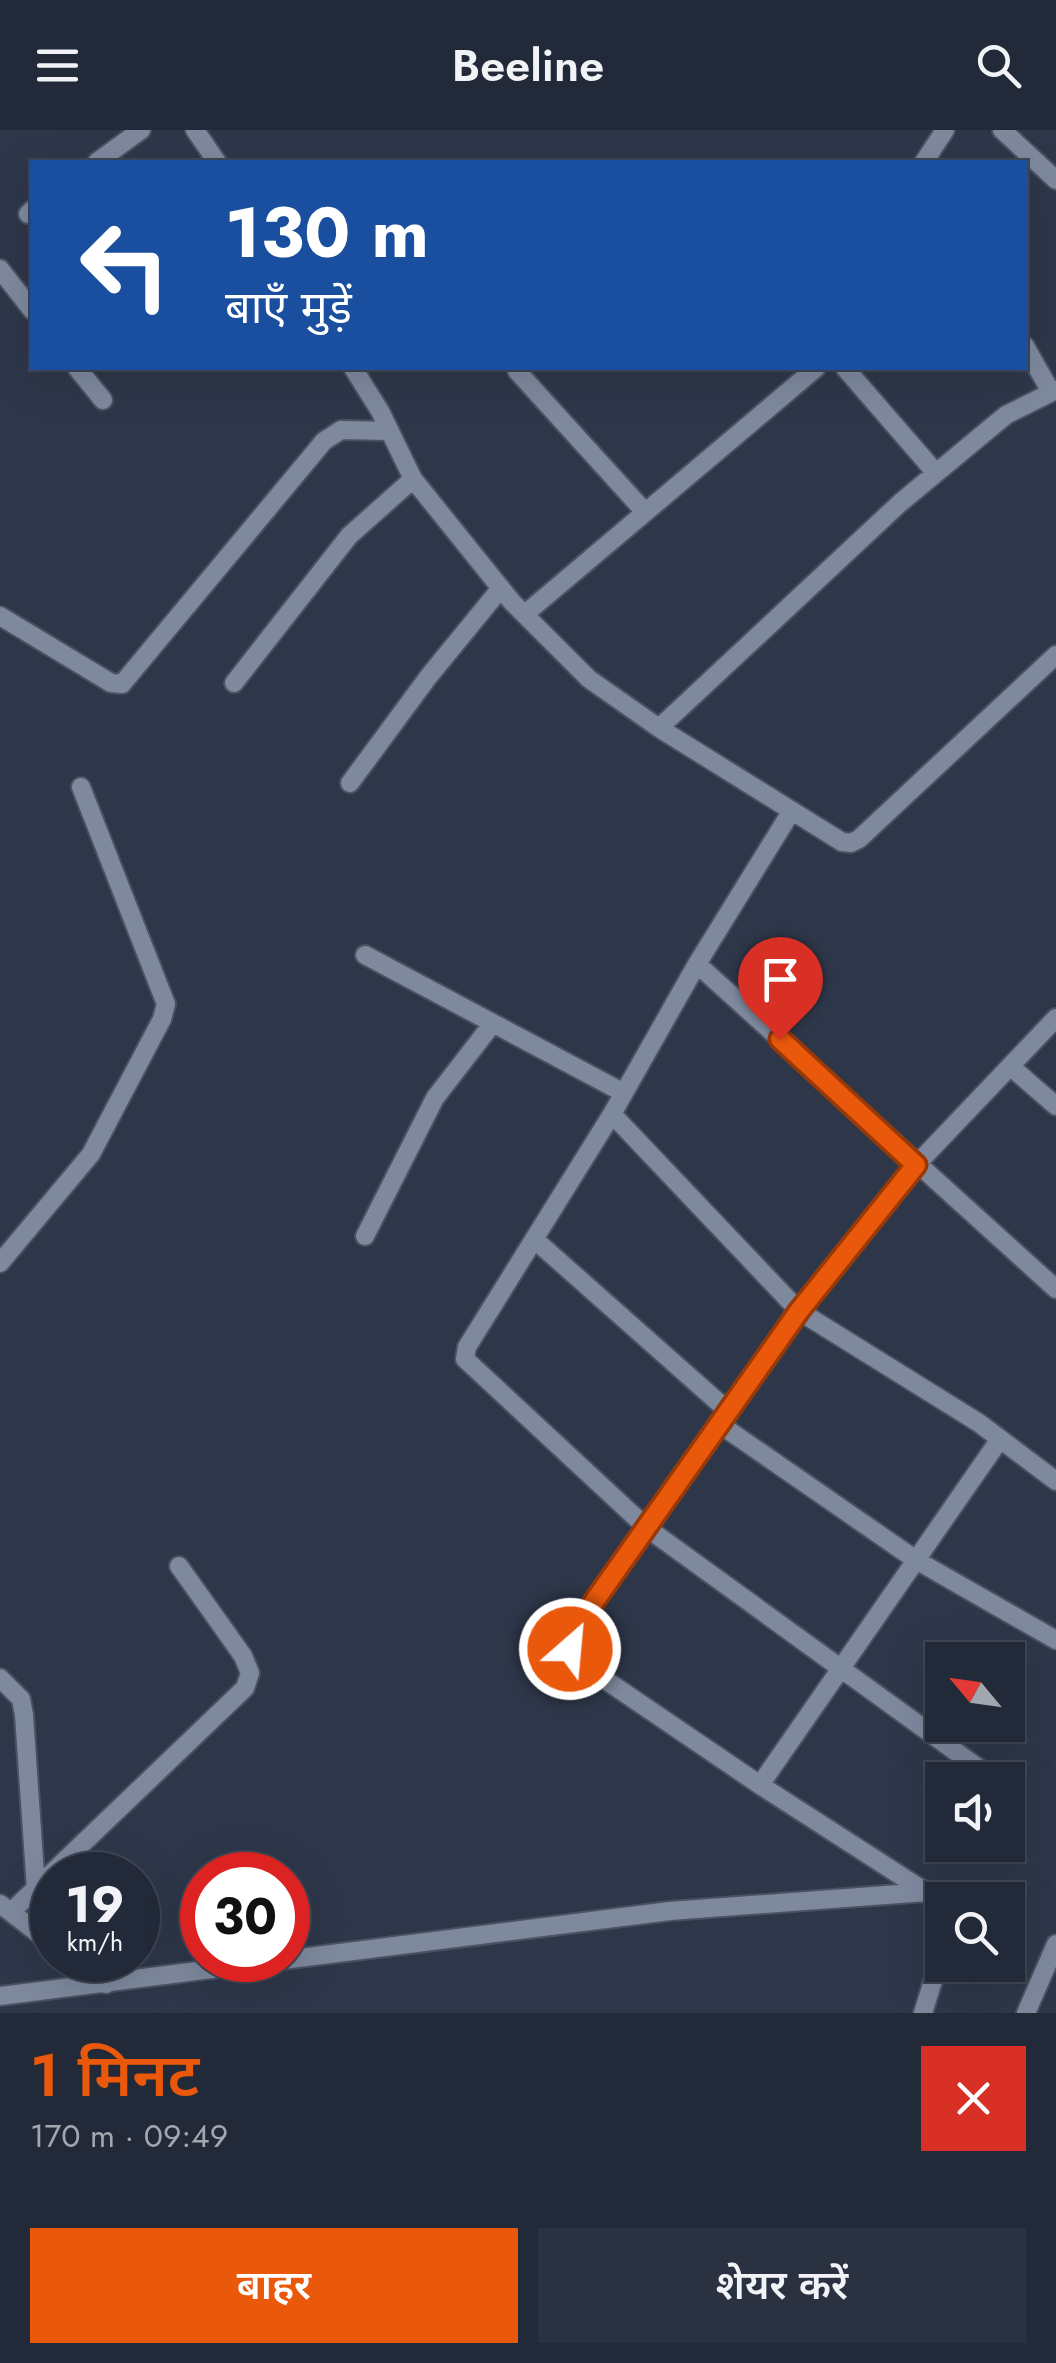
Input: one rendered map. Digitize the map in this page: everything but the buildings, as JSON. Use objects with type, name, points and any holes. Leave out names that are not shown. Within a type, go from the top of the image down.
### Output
[{"type":"street","points":[[100,160],[141,130]]},
{"type":"street","points":[[196,130],[216,160]]},
{"type":"street","points":[[925,160],[945,130]]},
{"type":"street","points":[[1002,130],[1056,180]]},
{"type":"street","points":[[0,268],[30,307]]},
{"type":"street","points":[[659,728],[900,502],[1019,406],[1054,391],[1028,351]]},
{"type":"street","points":[[79,370],[103,400]]},
{"type":"street","points":[[524,614],[814,370]]},
{"type":"street","points":[[847,370],[936,473]]},
{"type":"street","points":[[517,372],[645,512]]},
{"type":"street","points":[[357,374],[380,411],[412,478],[501,588],[589,679],[659,728],[842,842],[859,839],[1056,656]]},
{"type":"street","points":[[0,616],[110,682],[122,684],[324,441],[340,430],[389,431]]},
{"type":"street","points":[[234,683],[349,536],[412,478]]},
{"type":"street","points":[[350,783],[429,676],[501,588]]},
{"type":"street","points":[[0,1262],[92,1154],[162,1019],[166,1004],[81,787]]},
{"type":"street","points":[[791,812],[612,1114],[467,1347],[464,1360],[647,1528],[971,1762]]},
{"type":"street","points":[[365,955],[624,1093]]},
{"type":"street","points":[[698,964],[1056,1290]]},
{"type":"street","points":[[925,1891],[579,1662],[570,1649],[572,1633],[799,1311],[916,1165],[1056,1018]]},
{"type":"street","points":[[365,1236],[436,1098],[493,1024]]},
{"type":"street","points":[[1010,1066],[1056,1106]]},
{"type":"street","points":[[612,1114],[799,1311],[1000,1438],[1056,1480]]},
{"type":"street","points":[[534,1239],[722,1417],[916,1560],[1056,1640]]},
{"type":"street","points":[[760,1785],[1000,1438]]},
{"type":"street","points":[[74,1852],[245,1688],[250,1672],[243,1656],[179,1566]]},
{"type":"street","points":[[0,1678],[21,1699],[33,1852]]},
{"type":"street","points":[[0,1996],[670,1911],[925,1892]]},
{"type":"street","points":[[30,1893],[6,1908],[30,1927]]},
{"type":"street","points":[[1026,2013],[1056,1944]]},
{"type":"street","points":[[923,2013],[933,1982]]},
{"type":"route","points":[[570,1649],[572,1633],[727,1410],[799,1311],[916,1165],[780,1039]]}]
